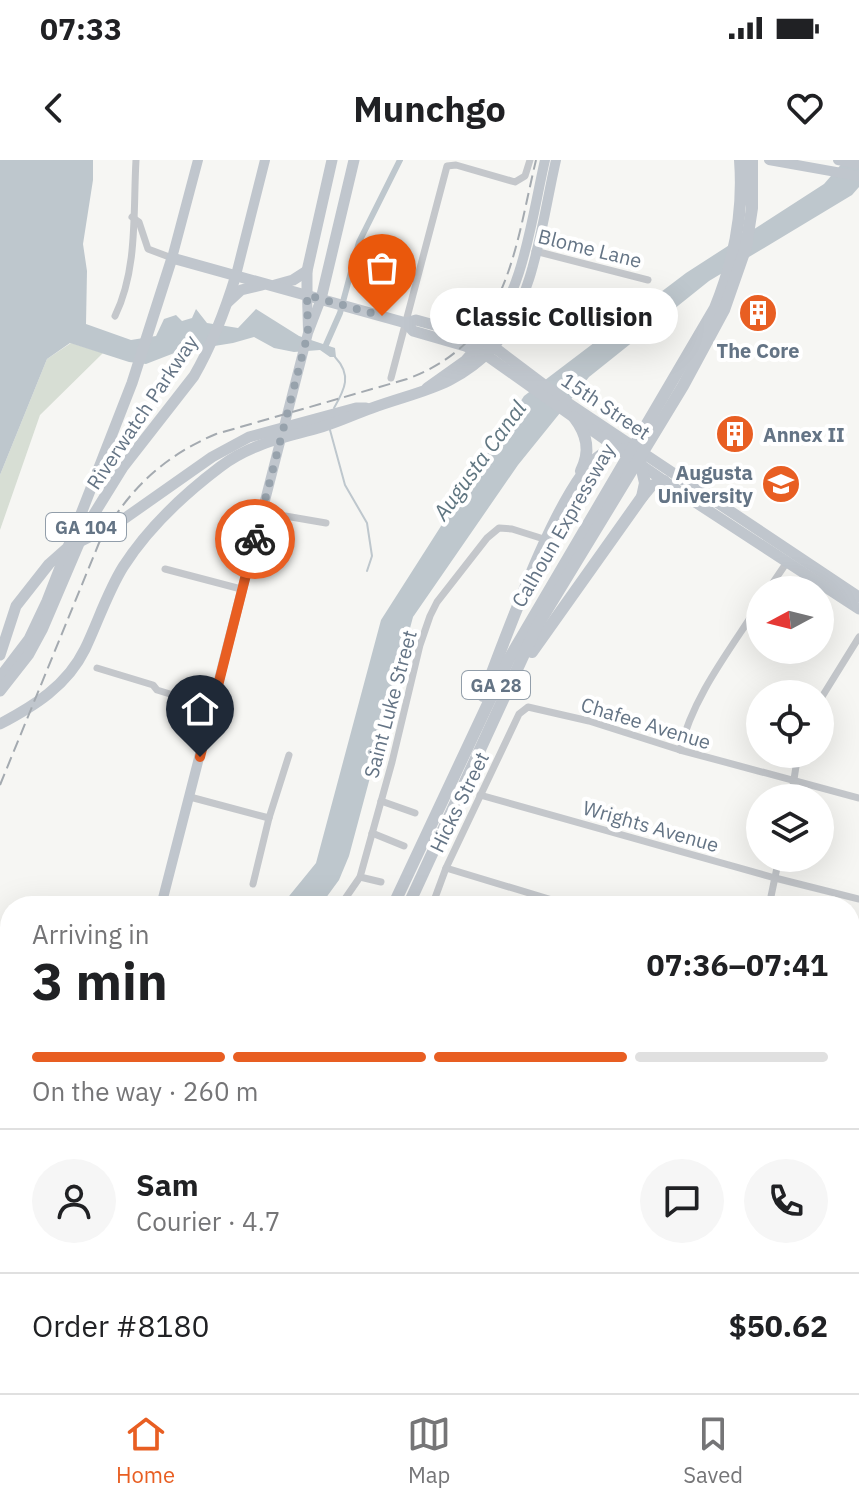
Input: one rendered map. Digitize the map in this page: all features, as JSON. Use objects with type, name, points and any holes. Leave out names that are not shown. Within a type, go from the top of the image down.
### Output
[{"type":"highway","name":"Calhoun Expressway","points":[[413,896],[536,628],[715,308],[728,275],[739,229],[740,160]]},
{"type":"highway","name":"Calhoun Expressway","points":[[398,896],[509,659],[707,345],[739,276],[752,208],[752,160]]},
{"type":"highway","points":[[568,410],[583,429],[587,445],[586,462],[578,482]]},
{"type":"highway","points":[[438,810],[532,570],[578,482],[598,458],[637,448],[645,483],[642,497]]},
{"type":"highway","points":[[507,692],[554,619],[642,497],[651,486],[664,481]]},
{"type":"main road","name":"GA 104","points":[[172,258],[198,160]]},
{"type":"main road","name":"GA 104","points":[[236,275],[265,160]]},
{"type":"main road","points":[[308,333],[307,271],[332,160]]},
{"type":"main road","points":[[0,655],[16,606],[53,559],[67,548],[121,521],[233,445],[249,437],[283,432],[369,409],[438,388],[455,379],[510,324],[524,295],[545,160]]},
{"type":"main road","points":[[530,250],[556,160]]},
{"type":"main road","points":[[769,160],[859,176]]},
{"type":"main road","points":[[838,160],[859,164]]},
{"type":"main road","points":[[164,896],[308,333],[326,300],[350,161]]},
{"type":"main road","name":"15th Street","points":[[172,258],[406,323],[413,331],[485,348],[664,481],[859,609]]},
{"type":"main road","name":"Riverwatch Parkway","points":[[0,677],[29,639],[47,601],[132,383],[172,258]]},
{"type":"main road","points":[[228,304],[241,290],[293,280],[307,271]]},
{"type":"main road","name":"Riverwatch Parkway","points":[[0,691],[29,654],[42,630],[86,527],[123,467],[194,376],[212,343],[236,275]]},
{"type":"main road","name":"15th Street","points":[[568,410],[637,448],[859,597]]},
{"type":"main road","points":[[0,724],[42,699],[60,684],[84,651],[123,567],[156,523],[208,477],[242,453],[283,432]]},
{"type":"street","points":[[115,316],[128,281],[136,160]]},
{"type":"street","points":[[391,378],[447,166],[456,165],[515,182],[525,176],[530,160]]},
{"type":"street","points":[[132,217],[139,222],[148,249],[172,258]]},
{"type":"street","name":"Blome Lane","points":[[530,250],[648,280]]},
{"type":"street","points":[[262,512],[326,523]]},
{"type":"street","name":"Saint Luke Street","points":[[347,896],[360,877],[420,645],[437,602],[487,538],[499,528],[547,540]]},
{"type":"street","points":[[778,576],[787,562]]},
{"type":"street","points":[[165,569],[241,589]]},
{"type":"street","points":[[680,750],[686,723],[746,625]]},
{"type":"street","points":[[832,680],[859,637]]},
{"type":"street","points":[[97,668],[212,707]]},
{"type":"street","name":"Chafee Avenue","points":[[519,714],[528,707],[541,708],[680,750],[859,798]]},
{"type":"street","name":"Hicks Street","points":[[436,896],[519,714]]},
{"type":"street","points":[[253,884],[289,755]]},
{"type":"street","points":[[794,782],[796,768]]},
{"type":"street","name":"Wrights Avenue","points":[[480,795],[847,896]]},
{"type":"street","points":[[190,797],[269,818]]},
{"type":"street","points":[[381,801],[415,813]]},
{"type":"street","points":[[372,833],[404,846]]},
{"type":"street","points":[[446,868],[539,896]]},
{"type":"street","points":[[771,896],[776,872]]},
{"type":"street","points":[[360,877],[381,882]]},
{"type":"shaded area","points":[[0,160],[93,160],[83,244],[87,271],[86,324],[131,340],[156,336],[164,319],[176,315],[182,321],[192,318],[196,309],[207,323],[238,328],[256,309],[299,336],[335,348],[336,357],[330,357],[320,350],[294,352],[274,348],[254,337],[177,352],[146,364],[129,362],[70,343],[47,359],[0,475]]},
{"type":"shaded area","points":[[845,160],[859,160],[859,187],[852,195],[709,281],[589,377],[518,465],[413,617],[349,856],[339,880],[327,896],[289,896],[316,863],[381,620],[524,396],[686,273],[824,184]]},
{"type":"shaded area","points":[[71,343],[103,353],[40,415],[0,530],[0,475],[47,359]]},
{"type":"waterway","points":[[325,347],[340,313],[359,242],[400,160]]},
{"type":"waterway","points":[[334,408],[345,382],[344,370],[335,357]]},
{"type":"waterway","points":[[330,430],[345,485],[367,523],[372,556],[367,571]]},
{"type":"railway","points":[[0,785],[99,543],[134,492],[162,465],[216,434],[407,379],[441,363],[467,342],[486,318],[501,290],[521,228],[536,160]]},
{"type":"way so far","points":[[255,539],[308,333],[307,295],[382,316]]},
{"type":"place","name":"The Core","points":[[758,313]]},
{"type":"place","name":"Classic Collision","points":[[382,316]]},
{"type":"place","name":"Annex II","points":[[735,434]]},
{"type":"place","name":"Augusta University","points":[[781,484]]},
{"type":"route","points":[[200,757],[255,539]]},
{"type":"water label","name":"Augusta Canal","points":[[479,460]]}]
